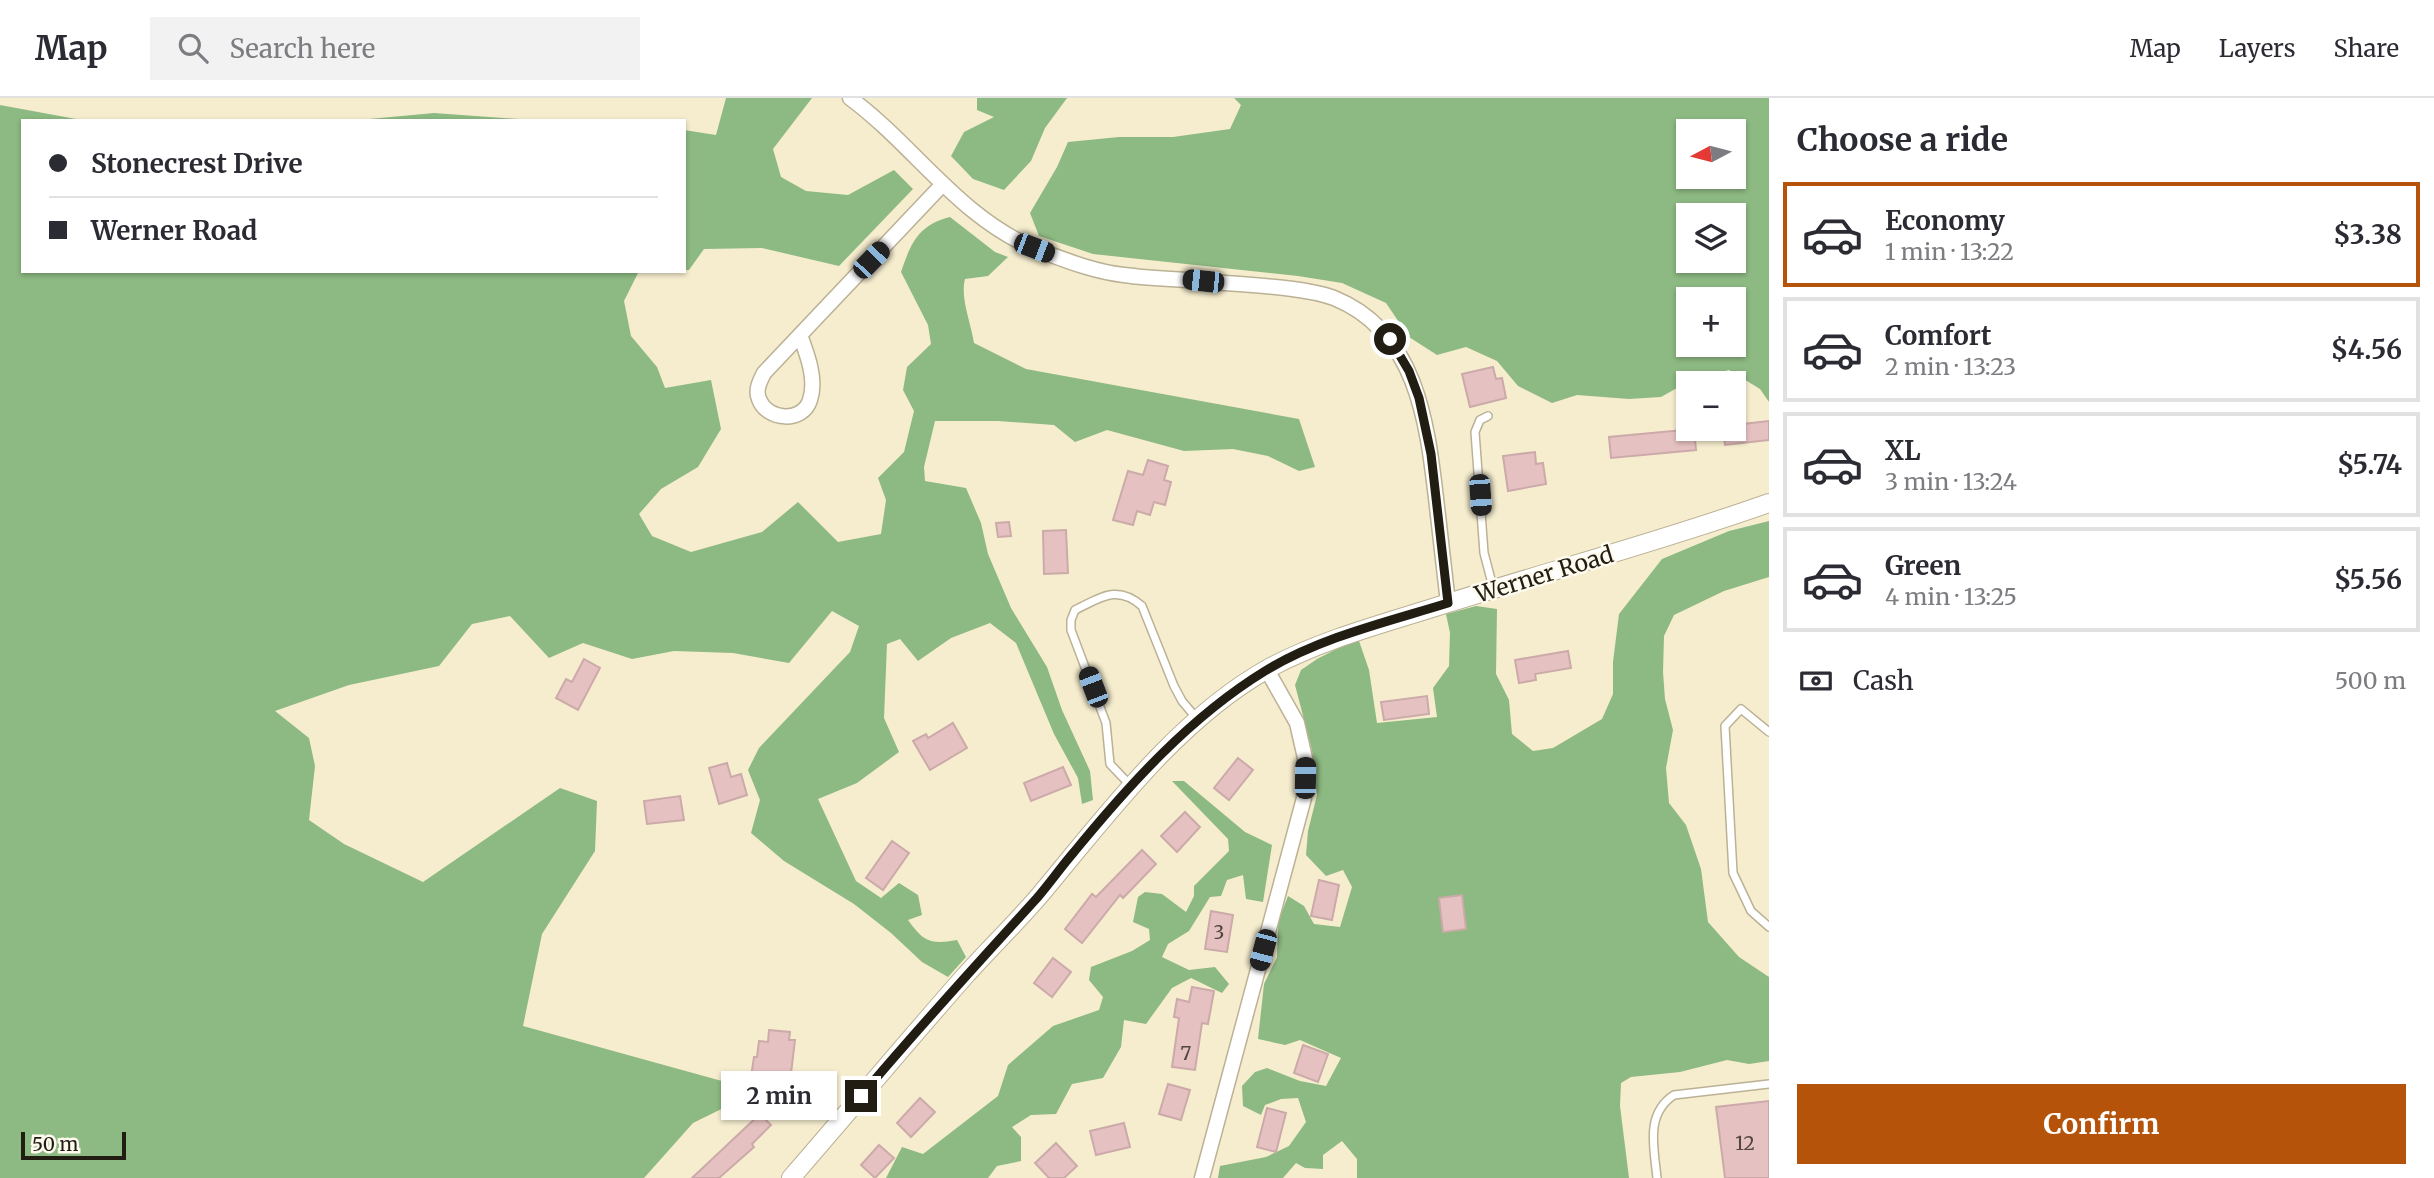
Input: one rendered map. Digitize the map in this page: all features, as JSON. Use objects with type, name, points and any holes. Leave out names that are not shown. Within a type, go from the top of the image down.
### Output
[{"type":"street","points":[[850,98],[984,222],[1034,248],[1073,263],[1122,275],[1297,291],[1333,298],[1371,320],[1390,339],[1409,371],[1419,398],[1431,454],[1448,603]]},
{"type":"street","points":[[800,335],[812,379],[810,401],[806,410],[798,415],[777,415],[766,410],[758,399],[758,387],[764,373],[942,185]]},
{"type":"street","name":"Werner Road","points":[[791,1178],[896,1054],[1039,896],[1075,850],[1132,786],[1156,760],[1237,690],[1267,670],[1327,640],[1711,524],[1769,503]]},
{"type":"street","points":[[1202,1178],[1304,798],[1305,758],[1297,723],[1267,670]]},
{"type":"lane","points":[[1488,416],[1480,420],[1475,432],[1484,552],[1494,588]]},
{"type":"lane","points":[[1132,786],[1110,764],[1106,723],[1071,630],[1075,610],[1110,594],[1123,594],[1142,606],[1174,686],[1182,701],[1199,721]]},
{"type":"lane","points":[[1769,732],[1741,709],[1725,726],[1733,873],[1751,911],[1769,927]]},
{"type":"lane","points":[[1657,1178],[1653,1121],[1663,1102],[1674,1095],[1769,1084]]},
{"type":"green space","points":[[726,98],[812,98],[773,149],[781,177],[806,191],[848,195],[894,170],[913,189],[839,266],[762,248],[704,249],[689,270],[686,270],[686,130],[716,135]]},
{"type":"green space","points":[[977,98],[1067,98],[1045,128],[1031,161],[1004,190],[973,179],[951,156],[964,132],[994,117],[977,110]]},
{"type":"green space","points":[[1234,98],[1769,98],[1769,402],[1760,389],[1746,380],[1746,371],[1729,370],[1676,371],[1676,389],[1661,397],[1629,399],[1577,395],[1552,403],[1518,386],[1497,361],[1466,347],[1437,355],[1409,337],[1386,303],[1342,283],[1093,254],[1039,236],[1030,213],[1068,142],[1119,137],[1173,137],[1230,129],[1241,105]]},
{"type":"green space","points":[[0,105],[76,119],[21,119],[21,273],[638,273],[624,301],[631,336],[657,367],[665,388],[711,380],[721,429],[698,467],[661,489],[639,514],[652,536],[691,552],[762,532],[798,502],[838,542],[881,534],[886,500],[878,478],[904,452],[914,411],[903,390],[907,367],[931,344],[928,325],[901,272],[912,244],[923,230],[950,217],[995,252],[1008,257],[988,276],[965,279],[965,302],[974,343],[1026,369],[1299,419],[1315,467],[1299,471],[1268,456],[1233,449],[1184,451],[1107,430],[1075,442],[1054,425],[998,421],[935,421],[924,467],[925,481],[966,488],[981,523],[988,554],[1011,608],[1047,667],[1062,710],[1090,771],[1093,800],[1082,804],[1078,778],[1054,734],[1016,643],[990,623],[951,638],[918,661],[900,639],[887,644],[884,718],[899,752],[857,783],[818,799],[856,881],[881,898],[899,883],[918,895],[922,915],[908,920],[918,933],[928,940],[957,940],[966,957],[948,977],[922,962],[854,904],[784,861],[751,833],[760,800],[748,770],[759,748],[850,652],[859,626],[832,611],[789,663],[733,653],[674,651],[632,659],[583,643],[549,658],[510,616],[472,624],[439,666],[349,685],[275,711],[309,738],[315,766],[309,820],[344,844],[423,882],[560,788],[597,801],[595,851],[542,934],[523,1026],[758,1091],[693,1123],[644,1178],[0,1178]]},
{"type":"green space","points":[[434,113],[517,119],[370,119]]},
{"type":"green space","points":[[1769,521],[1769,577],[1724,591],[1674,615],[1664,636],[1663,672],[1665,699],[1673,730],[1666,768],[1669,803],[1686,825],[1701,869],[1708,922],[1739,957],[1769,977],[1769,1061],[1749,1064],[1727,1060],[1680,1072],[1631,1077],[1621,1083],[1620,1106],[1629,1178],[1357,1178],[1357,1159],[1342,1141],[1323,1155],[1323,1169],[1305,1168],[1296,1163],[1283,1178],[1218,1178],[1220,1166],[1266,1157],[1289,1146],[1306,1122],[1298,1098],[1281,1099],[1265,1105],[1261,1115],[1243,1106],[1242,1086],[1255,1072],[1267,1068],[1300,1081],[1326,1086],[1341,1058],[1300,1040],[1285,1045],[1258,1039],[1264,984],[1277,957],[1278,922],[1288,896],[1304,906],[1314,924],[1340,927],[1352,887],[1343,870],[1326,876],[1306,855],[1308,831],[1317,795],[1312,750],[1295,685],[1301,670],[1358,638],[1369,670],[1377,723],[1437,717],[1433,688],[1449,666],[1450,633],[1446,614],[1476,606],[1497,609],[1496,674],[1509,700],[1512,734],[1533,751],[1553,748],[1602,719],[1613,694],[1613,662],[1619,614],[1662,559],[1729,531]]},
{"type":"green space","points":[[1172,781],[1184,781],[1245,832],[1272,845],[1263,902],[1246,899],[1243,875],[1227,880],[1221,896],[1210,897],[1189,931],[1168,944],[1162,957],[1189,970],[1215,967],[1229,984],[1222,993],[1191,978],[1172,988],[1146,1024],[1124,1020],[1121,1047],[1103,1078],[1072,1084],[1056,1114],[1031,1115],[1012,1127],[1021,1137],[1021,1161],[997,1166],[988,1178],[886,1178],[902,1147],[923,1154],[998,1096],[1008,1065],[1053,1026],[1099,1010],[1103,997],[1089,980],[1091,967],[1132,951],[1150,940],[1149,929],[1133,922],[1138,897],[1145,892],[1162,894],[1186,912],[1194,896],[1194,886],[1229,851],[1228,839]]},
{"type":"building","points":[[1493,367],[1496,379],[1502,378],[1506,398],[1470,407],[1462,374]]},
{"type":"building","points":[[1769,421],[1769,440],[1725,445],[1724,441],[1746,441],[1746,424]]},
{"type":"building","points":[[1676,431],[1676,441],[1695,441],[1696,450],[1611,458],[1609,437]]},
{"type":"building","points":[[1535,452],[1536,464],[1543,463],[1546,484],[1508,491],[1503,456]]},
{"type":"building","points":[[1148,460],[1168,466],[1164,480],[1171,482],[1165,505],[1154,502],[1150,515],[1137,511],[1133,525],[1113,520],[1128,471],[1143,475]]},
{"type":"building","points":[[1009,522],[1011,536],[998,537],[996,523]]},
{"type":"building","points":[[1066,530],[1068,573],[1044,574],[1043,531]]},
{"type":"building","points":[[1568,651],[1571,668],[1535,674],[1536,680],[1519,683],[1515,660]]},
{"type":"building","points":[[584,659],[600,668],[578,710],[556,698],[566,679],[572,682]]},
{"type":"building","points":[[1427,696],[1429,714],[1384,720],[1381,702]]},
{"type":"building","points":[[953,723],[967,748],[930,770],[913,741],[926,734],[928,738]]},
{"type":"building","points":[[1238,758],[1253,770],[1229,800],[1214,788]]},
{"type":"building","points":[[727,763],[731,777],[741,774],[747,795],[719,804],[709,768]]},
{"type":"building","points":[[1063,767],[1071,785],[1031,801],[1024,783]]},
{"type":"building","points":[[680,796],[684,820],[647,824],[644,801]]},
{"type":"building","points":[[1185,812],[1200,827],[1177,852],[1161,836]]},
{"type":"building","points":[[892,841],[909,853],[883,890],[866,878]]},
{"type":"building","points":[[1142,850],[1156,864],[1123,898],[1120,895],[1082,943],[1065,929],[1092,894],[1096,897]]},
{"type":"building","points":[[1319,880],[1339,885],[1332,920],[1311,916]]},
{"type":"building","points":[[1462,895],[1466,929],[1443,932],[1439,898]]},
{"type":"building","points":[[1211,911],[1233,915],[1227,952],[1205,949]]},
{"type":"building","points":[[1053,958],[1071,972],[1052,997],[1034,983]]},
{"type":"building","points":[[1192,987],[1214,991],[1208,1024],[1202,1023],[1195,1070],[1172,1067],[1179,1018],[1174,1017],[1177,999],[1189,1002]]},
{"type":"building","points":[[769,1030],[790,1032],[789,1040],[795,1040],[790,1082],[751,1077],[759,1041],[768,1042]]},
{"type":"building","points":[[1303,1045],[1328,1054],[1318,1082],[1294,1073]]},
{"type":"building","points":[[1168,1084],[1190,1090],[1181,1120],[1159,1114]]},
{"type":"building","points":[[920,1098],[935,1112],[911,1137],[897,1123]]},
{"type":"building","points":[[1769,1101],[1769,1178],[1725,1178],[1716,1107]]},
{"type":"building","points":[[1267,1108],[1286,1113],[1276,1152],[1257,1147]]},
{"type":"building","points":[[760,1114],[771,1125],[752,1144],[754,1147],[719,1178],[692,1178]]},
{"type":"building","points":[[1124,1123],[1130,1147],[1096,1155],[1090,1131]]},
{"type":"building","points":[[1056,1143],[1077,1166],[1064,1178],[1049,1178],[1035,1163]]},
{"type":"building","points":[[879,1145],[894,1158],[875,1178],[861,1165]]},
{"type":"route","points":[[861,1096],[1039,896],[1075,850],[1184,733],[1237,690],[1296,654],[1327,640],[1448,603],[1431,454],[1419,398],[1409,371],[1390,339]]}]
